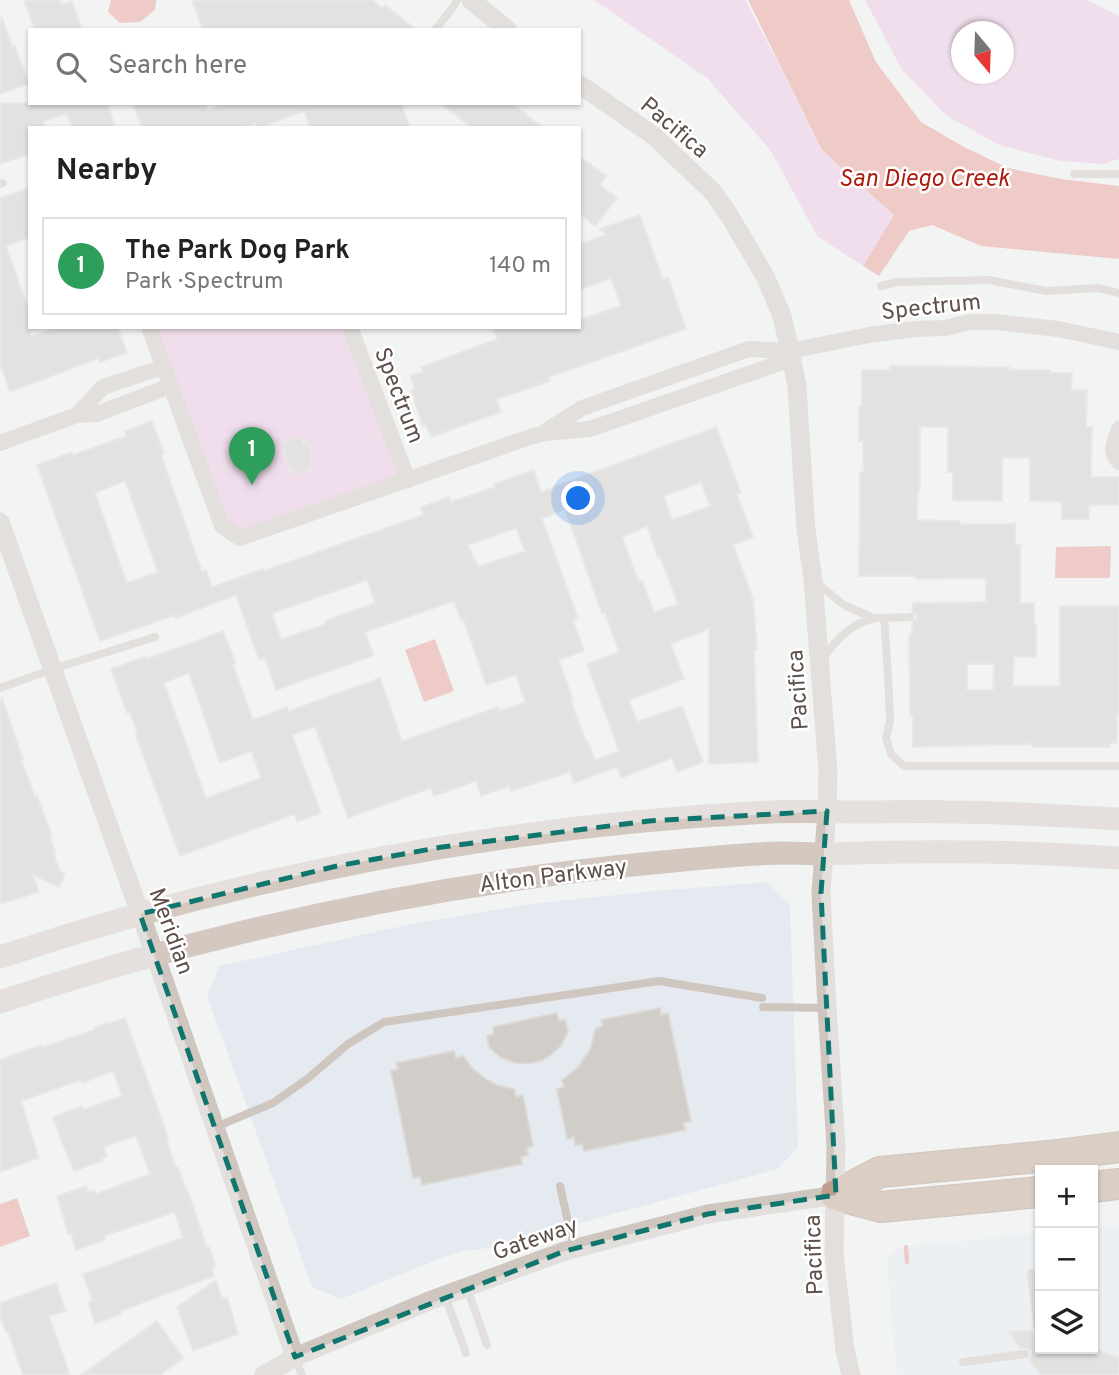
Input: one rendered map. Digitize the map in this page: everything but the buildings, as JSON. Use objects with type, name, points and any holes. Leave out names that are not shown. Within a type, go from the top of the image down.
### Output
[{"type":"highway","points":[[836,1195],[880,1172],[1119,1147]]},
{"type":"highway","points":[[1098,1186],[1119,1184]]},
{"type":"highway","points":[[836,1195],[881,1207],[1035,1192]]},
{"type":"main road","name":"Alton Parkway","points":[[0,957],[99,925],[337,866],[482,841],[680,818],[773,812],[1017,813],[1119,819]]},
{"type":"main road","name":"Alton Parkway","points":[[0,1002],[102,970],[285,921],[466,887],[665,861],[774,854],[933,851],[1119,858]]},
{"type":"street","points":[[471,0],[506,28]]},
{"type":"street","name":"Pacifica","points":[[581,85],[654,136],[713,192],[766,278],[782,316],[790,351],[797,386],[806,530],[813,579],[828,772],[821,893],[836,1146],[834,1253],[845,1350],[851,1375]]},
{"type":"street","name":"Spectrum","points":[[545,433],[582,408],[749,349],[790,351],[869,335],[944,328],[970,322],[1058,329],[1119,342]]},
{"type":"street","name":"Spectrum","points":[[150,329],[222,526],[240,538],[545,433],[590,429],[780,363],[790,351]]},
{"type":"street","name":"Spectrum","points":[[352,329],[408,480]]},
{"type":"street","points":[[77,415],[103,387],[163,366]]},
{"type":"street","points":[[0,443],[77,415],[97,414],[170,386]]},
{"type":"street","points":[[1119,429],[1113,446],[1113,454],[1119,462]]},
{"type":"street","name":"Meridian","points":[[0,522],[298,1366]]},
{"type":"street","name":"Gateway","points":[[264,1375],[298,1366],[445,1295],[574,1249],[708,1214],[836,1195]]},
{"type":"lane","points":[[437,28],[457,0]]},
{"type":"lane","points":[[1074,174],[1119,174]]},
{"type":"lane","points":[[881,286],[898,282],[989,280],[1046,290],[1098,288],[1119,293]]},
{"type":"lane","points":[[813,579],[844,605],[873,618],[910,617]]},
{"type":"lane","points":[[820,666],[831,648],[851,628],[873,618]]},
{"type":"lane","points":[[884,618],[890,721],[886,738],[891,754],[904,766],[1119,766]]},
{"type":"lane","points":[[0,688],[155,637]]},
{"type":"lane","points":[[215,1128],[273,1103],[307,1079],[348,1044],[384,1022],[659,981],[762,1003],[827,1008]]},
{"type":"lane","points":[[560,1186],[574,1249]]},
{"type":"lane","points":[[1031,1273],[1035,1305]]},
{"type":"lane","points":[[467,1287],[487,1345]]},
{"type":"lane","points":[[445,1295],[466,1353]]},
{"type":"lane","points":[[962,1362],[1025,1354]]},
{"type":"highlighted area","points":[[827,811],[821,893],[836,1195],[708,1214],[565,1251],[295,1357],[140,914],[337,866],[442,847],[649,821]]},
{"type":"shaded area","points":[[594,0],[745,0],[822,150],[894,215],[863,266],[817,236],[771,151],[707,78]]},
{"type":"shaded area","points":[[865,0],[1087,0],[1119,16],[1119,159],[1103,164],[1060,161],[999,145],[947,116],[902,70]]},
{"type":"shaded area","points":[[150,329],[351,329],[408,480],[240,538],[222,526]]},
{"type":"shaded area","points":[[767,882],[790,905],[798,1147],[778,1169],[489,1248],[464,1251],[341,1299],[312,1287],[207,996],[219,966],[412,924],[529,904]]},
{"type":"shaded area","points":[[1119,1225],[1119,1375],[897,1375],[888,1258],[898,1247],[1035,1233],[1035,1354],[1098,1354],[1098,1227]]},
{"type":"water","points":[[111,0],[156,0],[155,10],[140,22],[120,23],[108,12]]},
{"type":"water","name":"San Diego Creek","points":[[748,0],[849,0],[876,62],[921,122],[1008,168],[1061,179],[1119,186],[1119,259],[981,246],[932,225],[909,231],[879,276],[863,266],[894,215],[822,150]]},
{"type":"water","points":[[1111,546],[1110,578],[1055,578],[1056,547]]},
{"type":"water","points":[[435,639],[454,691],[424,702],[405,650]]},
{"type":"water","points":[[17,1198],[30,1236],[0,1247],[0,1204]]},
{"type":"waterway","points":[[906,1247],[907,1262]]},
{"type":"place","name":"The Park Dog Park","points":[[252,485]]}]
